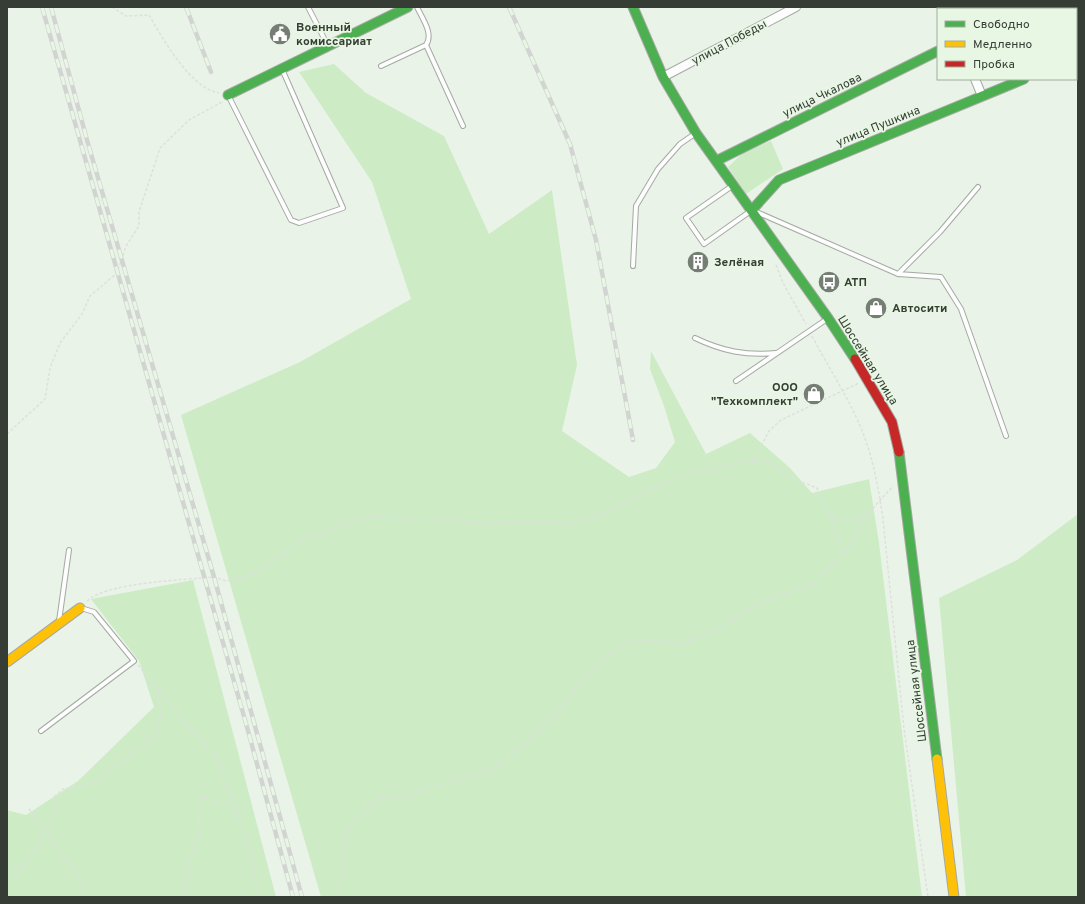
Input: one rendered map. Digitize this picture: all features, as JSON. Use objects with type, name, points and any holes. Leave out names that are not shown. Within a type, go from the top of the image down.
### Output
[{"type":"main road","points":[[228,95],[408,7]]},
{"type":"main road","name":"Шоссейная улица","points":[[633,7],[663,77],[696,133],[828,318],[868,379],[892,422],[901,459],[954,897]]},
{"type":"main road","name":"улица Чкалова","points":[[716,161],[937,51]]},
{"type":"main road","name":"улица Пушкина","points":[[752,210],[779,180],[1022,80]]},
{"type":"main road","points":[[8,658],[80,608]]},
{"type":"street","name":"улица Победы","points":[[663,77],[796,7]]},
{"type":"street","points":[[975,80],[982,96]]},
{"type":"lane","points":[[308,7],[328,46]]},
{"type":"lane","points":[[381,66],[426,45],[430,36],[417,7]]},
{"type":"lane","points":[[426,45],[463,126]]},
{"type":"lane","points":[[228,95],[291,220],[299,223],[343,208],[281,69]]},
{"type":"lane","points":[[633,266],[636,206],[658,169],[680,144],[696,133]]},
{"type":"lane","points":[[733,184],[686,218],[704,244],[752,210],[898,274],[941,277],[961,309],[1006,436]]},
{"type":"lane","points":[[898,274],[940,232],[978,187]]},
{"type":"lane","points":[[736,381],[828,318]]},
{"type":"lane","points":[[695,338],[714,347],[734,353],[756,355],[777,353]]},
{"type":"lane","points":[[59,623],[69,550]]},
{"type":"lane","points":[[41,731],[134,660],[94,612],[80,608]]},
{"type":"path","points":[[7,434],[45,399],[50,368],[60,343],[82,314],[90,296],[117,273],[126,246],[139,226],[139,212],[160,148],[189,120],[221,103],[228,95],[208,91],[174,58],[149,15],[126,16],[112,7]]},
{"type":"path","points":[[773,259],[783,284],[843,391],[858,422],[870,453],[880,499],[904,729],[928,897]]},
{"type":"path","points":[[754,460],[769,431],[780,420],[868,379]]},
{"type":"path","points":[[80,608],[93,595],[118,587],[214,577],[226,581],[254,574],[302,540],[370,516],[483,524],[573,522],[605,513],[648,490],[684,475],[754,460],[768,461],[786,476],[817,488],[830,516],[843,554]]},
{"type":"path","points":[[338,897],[337,888],[344,866],[343,851],[349,826],[368,805],[379,799],[403,797],[455,779],[477,776],[511,756],[551,721],[584,679],[624,643],[652,640],[679,645],[712,631],[768,599],[812,586],[843,554],[880,499],[903,476]]},
{"type":"path","points":[[830,516],[841,521],[852,522],[874,507]]},
{"type":"path","points":[[134,660],[186,724],[217,757],[250,851],[256,886],[260,897]]},
{"type":"path","points":[[7,873],[16,874],[36,849],[45,830],[56,815],[53,798],[63,789],[91,783],[136,751],[157,731],[161,714],[154,685]]},
{"type":"path","points":[[187,897],[184,879],[199,832],[200,799],[209,798],[235,811]]},
{"type":"path","points":[[30,809],[83,883],[86,897]]},
{"type":"green space","points":[[334,64],[366,93],[444,136],[489,234],[552,190],[577,365],[562,431],[629,477],[656,468],[675,442],[664,406],[650,369],[651,351],[706,454],[750,433],[790,468],[812,493],[869,479],[879,543],[922,897],[321,897],[181,415],[300,362],[411,299],[372,182],[299,72]]},
{"type":"green space","points":[[771,141],[783,169],[746,194],[728,167],[746,150]]},
{"type":"green space","points":[[1078,514],[1078,897],[966,897],[939,598],[1017,560]]},
{"type":"green space","points":[[193,580],[276,897],[7,897],[7,810],[26,815],[78,781],[154,707],[139,661],[91,599]]},
{"type":"railway","points":[[42,7],[247,727],[293,897]]},
{"type":"railway","points":[[51,7],[87,140],[214,577],[302,897]]},
{"type":"railway","points":[[186,7],[211,72]]},
{"type":"railway","points":[[509,7],[570,144],[596,240],[633,440]]},
{"type":"traffic: fast","points":[[228,95],[408,7]]},
{"type":"traffic: fast","points":[[633,7],[663,77],[696,133],[828,318],[855,359]]},
{"type":"traffic: fast","points":[[716,161],[937,51]]},
{"type":"traffic: fast","points":[[752,210],[779,180],[1022,80]]},
{"type":"traffic: fast","points":[[899,452],[937,759]]},
{"type":"traffic: slow","points":[[7,662],[80,608]]},
{"type":"traffic: slow","points":[[937,759],[954,897]]},
{"type":"traffic: jam","points":[[855,359],[892,422],[899,452]]},
{"type":"place","name":"Военный комиссариат","points":[[280,34]]},
{"type":"place","name":"Зелёная","points":[[698,262]]},
{"type":"place","name":"АТП","points":[[829,282]]},
{"type":"place","name":"Автосити","points":[[876,308]]},
{"type":"place","name":"ООО \"Техкомплект\"","points":[[814,394]]}]
